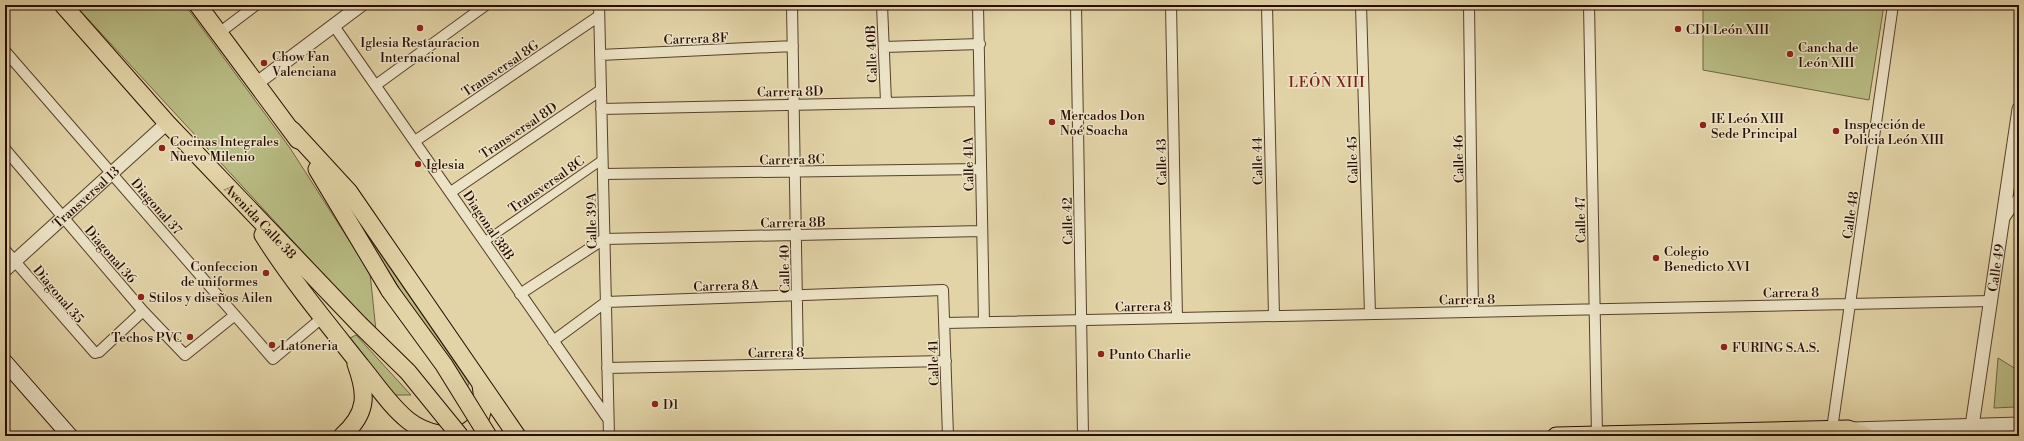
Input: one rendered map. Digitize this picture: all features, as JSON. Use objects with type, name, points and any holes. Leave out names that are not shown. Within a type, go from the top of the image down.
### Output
[{"type":"main road","name":"Avenida Calle 38","points":[[63,5],[71,11],[167,123],[243,204],[359,324],[408,372],[460,436]]},
{"type":"main road","points":[[198,5],[292,130],[390,291],[444,365],[488,436]]},
{"type":"main road","points":[[292,130],[349,192],[517,436]]},
{"type":"main road","points":[[243,204],[279,260],[395,408],[409,421],[424,430],[453,435],[466,432],[477,425],[483,414],[484,404],[481,385]]},
{"type":"main road","points":[[342,436],[359,418],[363,406],[364,393],[362,383],[352,354]]},
{"type":"main road","points":[[5,362],[70,436]]},
{"type":"main road","points":[[1556,436],[1840,429],[1866,436]]},
{"type":"street","points":[[219,33],[256,5]]},
{"type":"street","points":[[257,83],[361,5]]},
{"type":"street","points":[[376,85],[486,5]]},
{"type":"street","name":"Calle 39A","points":[[599,5],[609,436]]},
{"type":"street","name":"Calle 40","points":[[792,5],[798,364]]},
{"type":"street","name":"Calle 40B","points":[[882,5],[886,102]]},
{"type":"street","name":"Calle 41A","points":[[978,5],[980,44],[984,322]]},
{"type":"street","name":"Calle 42","points":[[1076,5],[1083,436]]},
{"type":"street","name":"Calle 43","points":[[1171,5],[1177,318]]},
{"type":"street","name":"Calle 44","points":[[1267,5],[1274,316]]},
{"type":"street","name":"Calle 45","points":[[1361,5],[1370,314]]},
{"type":"street","name":"Calle 46","points":[[1469,5],[1473,312]]},
{"type":"street","name":"Calle 47","points":[[1589,5],[1597,435]]},
{"type":"street","name":"Calle 48","points":[[1840,429],[1850,304],[1893,5]]},
{"type":"street","name":"Transversal 8G","points":[[415,141],[599,16]]},
{"type":"street","name":"Diagonal 38B","points":[[334,26],[608,419]]},
{"type":"street","points":[[884,47],[980,44]]},
{"type":"street","name":"Carrera 8F","points":[[600,55],[793,46]]},
{"type":"street","name":"Diagonal 37","points":[[5,52],[273,359],[323,317]]},
{"type":"street","name":"Transversal 8D","points":[[451,192],[601,90]]},
{"type":"street","name":"Carrera 8D","points":[[601,109],[980,100]]},
{"type":"street","name":"Calle 49","points":[[1972,426],[2019,109]]},
{"type":"street","name":"Transversal 13","points":[[5,270],[167,123]]},
{"type":"street","name":"Diagonal 36","points":[[5,150],[143,311],[185,355],[235,315]]},
{"type":"street","name":"Transversal 8C","points":[[484,242],[602,160]]},
{"type":"street","name":"Carrera 8C","points":[[603,174],[981,169]]},
{"type":"street","points":[[2003,220],[2019,197]]},
{"type":"street","name":"Carrera 8B","points":[[604,239],[982,231]]},
{"type":"street","points":[[520,294],[604,239]]},
{"type":"street","name":"Diagonal 35","points":[[5,250],[95,353],[99,352],[143,311]]},
{"type":"street","name":"Carrera 8A","points":[[606,302],[943,290]]},
{"type":"street","name":"Calle 41","points":[[943,290],[948,436]]},
{"type":"street","name":"Carrera 8","points":[[945,323],[1991,301]]},
{"type":"street","points":[[553,341],[606,302]]},
{"type":"street","name":"Carrera 8","points":[[607,368],[946,361]]},
{"type":"street","points":[[1840,429],[1972,426],[2018,423]]},
{"type":"green space","points":[[75,5],[185,5],[290,148],[370,273],[376,331]]},
{"type":"green space","name":"Cancha de León XIII","points":[[1703,5],[1884,5],[1869,100],[1703,70]]},
{"type":"green space","points":[[350,210],[469,383],[465,393]]},
{"type":"green space","points":[[356,335],[411,395],[391,395],[348,339]]},
{"type":"green space","points":[[1998,358],[2019,371],[2019,402],[2015,407],[1994,408]]},
{"type":"place","name":"Iglesia Restauracion Internacional","points":[[420,28]]},
{"type":"place","name":"CDI León XIII","points":[[1678,29]]},
{"type":"place","name":"Cancha de León XIII","points":[[1790,54]]},
{"type":"place","name":"Chow Fan Valenciana","points":[[264,63]]},
{"type":"place","name":"Mercados Don Noé Soacha","points":[[1052,122]]},
{"type":"place","name":"IE León XIII Sede Principal","points":[[1703,125]]},
{"type":"place","name":"Inspección de Policia León XIII","points":[[1836,131]]},
{"type":"place","name":"Cocinas Integrales Nuevo Milenio","points":[[162,148]]},
{"type":"place","name":"Iglesia","points":[[418,164]]},
{"type":"place","name":"Colegio Benedicto XVI","points":[[1656,258]]},
{"type":"place","name":"Confeccion de uniformes","points":[[266,273]]},
{"type":"place","name":"Stilos y diseños Ailen","points":[[141,297]]},
{"type":"place","name":"Techos PVC","points":[[190,337]]},
{"type":"place","name":"Latoneria","points":[[272,345]]},
{"type":"place","name":"FURING S.A.S.","points":[[1724,347]]},
{"type":"place","name":"Punto Charlie","points":[[1101,354]]},
{"type":"place","name":"D1","points":[[655,404]]},
{"type":"district","name":"LEÓN XIII","points":[[1327,82]]}]
